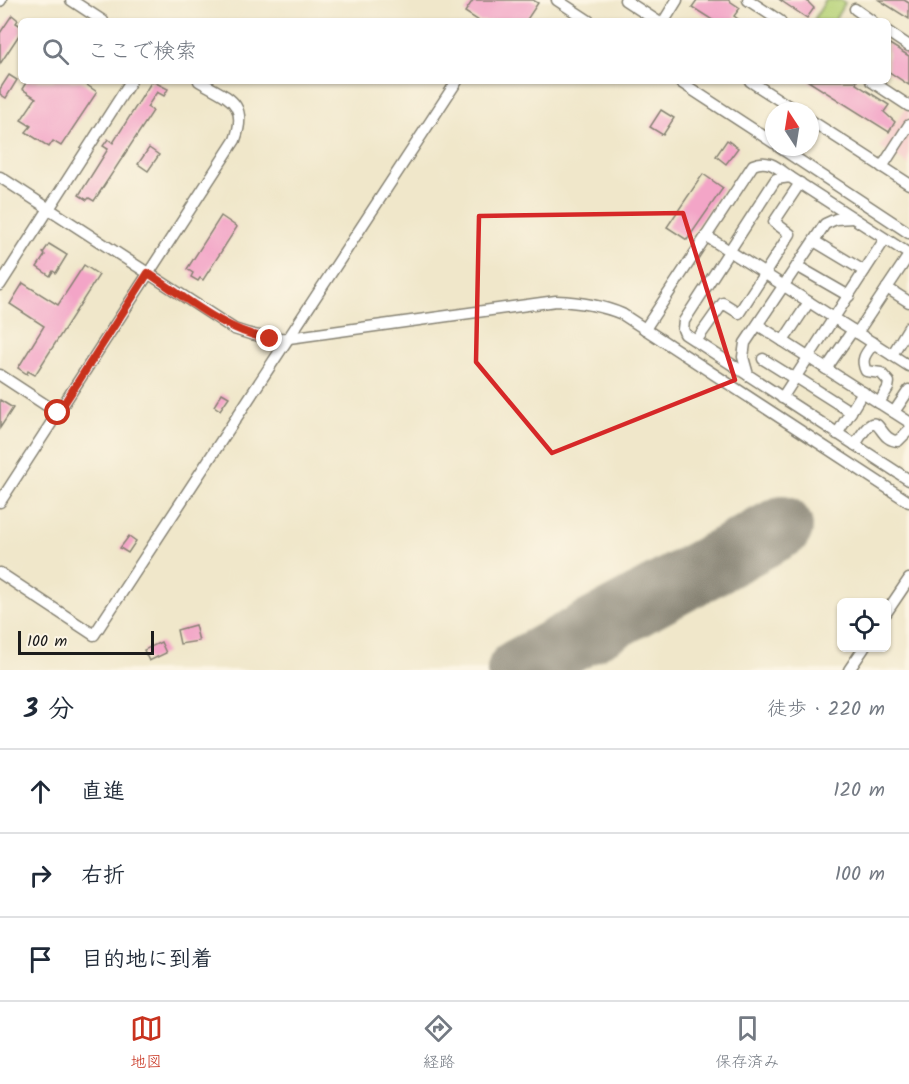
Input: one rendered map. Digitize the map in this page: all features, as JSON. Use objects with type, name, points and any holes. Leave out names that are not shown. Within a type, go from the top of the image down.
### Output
[{"type":"street","points":[[71,0],[98,18]]},
{"type":"street","points":[[557,0],[584,18]]},
{"type":"street","points":[[625,0],[652,18]]},
{"type":"street","points":[[666,18],[677,0]]},
{"type":"street","points":[[748,0],[775,18]]},
{"type":"street","points":[[855,9],[868,18]]},
{"type":"street","points":[[891,34],[909,46]]},
{"type":"street","points":[[0,285],[129,84]]},
{"type":"street","points":[[0,502],[235,140],[240,125],[240,115],[234,103],[204,84]]},
{"type":"street","points":[[0,573],[94,635],[455,84]]},
{"type":"street","points":[[685,84],[765,137]]},
{"type":"street","points":[[755,84],[782,102]]},
{"type":"street","points":[[876,84],[909,106]]},
{"type":"street","points":[[882,167],[909,125]]},
{"type":"street","points":[[819,126],[909,184]]},
{"type":"street","points":[[793,156],[909,233]]},
{"type":"street","points":[[645,329],[753,165],[761,162],[773,164],[909,255],[826,369]]},
{"type":"street","points":[[0,177],[234,329],[252,336],[270,339],[289,338],[556,301],[585,303],[609,308],[622,314],[909,502]]},
{"type":"street","points":[[795,180],[776,179],[684,321],[683,329],[685,334],[909,480]]},
{"type":"street","points":[[696,341],[723,303],[739,313],[790,234],[774,222],[795,180]]},
{"type":"street","points":[[748,375],[743,357],[746,343],[784,285],[825,224],[836,219],[853,218]]},
{"type":"street","points":[[706,236],[909,366]]},
{"type":"street","points":[[782,398],[885,239]]},
{"type":"street","points":[[814,241],[864,271]]},
{"type":"street","points":[[797,266],[849,296]]},
{"type":"street","points":[[887,288],[909,302]]},
{"type":"street","points":[[783,341],[809,302]]},
{"type":"street","points":[[758,325],[909,422]]},
{"type":"street","points":[[892,355],[908,330],[896,326]]},
{"type":"street","points":[[874,343],[864,356],[862,363],[866,371],[881,374],[889,382],[879,403]]},
{"type":"street","points":[[839,350],[849,357]]},
{"type":"street","points":[[763,359],[778,362],[795,378],[851,412]]},
{"type":"street","points":[[0,375],[58,413]]},
{"type":"street","points":[[837,434],[863,392]]},
{"type":"street","points":[[894,412],[908,393]]},
{"type":"street","points":[[855,445],[866,427],[872,424],[879,425],[891,441],[898,441],[909,430]]},
{"type":"street","points":[[895,471],[909,471]]},
{"type":"street","points":[[891,606],[909,579]]},
{"type":"street","points":[[849,670],[861,652]]},
{"type":"highlighted area","points":[[683,213],[735,380],[552,453],[476,362],[479,216]]},
{"type":"shaded area","points":[[909,103],[909,165],[880,147]]},
{"type":"green space","points":[[826,0],[841,0],[845,3],[836,18],[815,18]]},
{"type":"building","points":[[473,0],[533,0],[538,3],[528,18],[474,18],[465,12]]},
{"type":"building","points":[[697,0],[728,0],[740,8],[734,16],[737,18],[709,18],[692,7]]},
{"type":"building","points":[[780,0],[806,0],[814,8],[807,18]]},
{"type":"building","points":[[879,0],[904,0],[909,3],[909,19]]},
{"type":"building","points":[[12,15],[18,20],[16,23],[18,24],[18,37],[0,64],[0,33]]},
{"type":"building","points":[[891,45],[909,56],[909,85],[891,73]]},
{"type":"building","points":[[9,75],[17,80],[6,98],[0,94],[0,89]]},
{"type":"building","points":[[25,84],[85,84],[97,92],[61,146],[53,141],[49,147],[26,132],[31,126],[21,120],[36,98],[22,89]]},
{"type":"building","points":[[150,84],[158,84],[168,89],[164,96],[157,92],[147,107],[153,111],[94,201],[89,198],[87,200],[79,195],[108,149],[103,146],[108,139],[113,143]]},
{"type":"building","points":[[813,84],[856,84],[889,105],[884,112],[895,122],[889,132]]},
{"type":"building","points":[[661,110],[674,118],[663,135],[650,127]]},
{"type":"building","points":[[727,140],[738,148],[726,164],[716,156]]},
{"type":"building","points":[[149,148],[159,155],[148,171],[138,164]]},
{"type":"building","points":[[703,174],[723,188],[687,240],[667,227]]},
{"type":"building","points":[[221,216],[237,227],[203,280],[200,278],[198,281],[191,277],[193,273],[187,269]]},
{"type":"building","points":[[49,244],[67,255],[56,273],[53,271],[50,276],[37,267]]},
{"type":"building","points":[[84,265],[99,275],[35,375],[28,371],[27,374],[18,368],[44,326],[10,304],[23,283],[58,305]]},
{"type":"building","points":[[222,393],[229,397],[220,410],[214,406]]},
{"type":"building","points":[[0,400],[13,408],[0,428]]},
{"type":"building","points":[[129,536],[136,541],[128,553],[120,548]]},
{"type":"building","points":[[195,625],[199,641],[180,644],[177,630]]},
{"type":"building","points":[[161,642],[166,653],[149,661],[144,650]]},
{"type":"runway","points":[[518,670],[782,527]]},
{"type":"route","points":[[58,413],[148,273],[234,329],[252,336],[270,339]]}]
